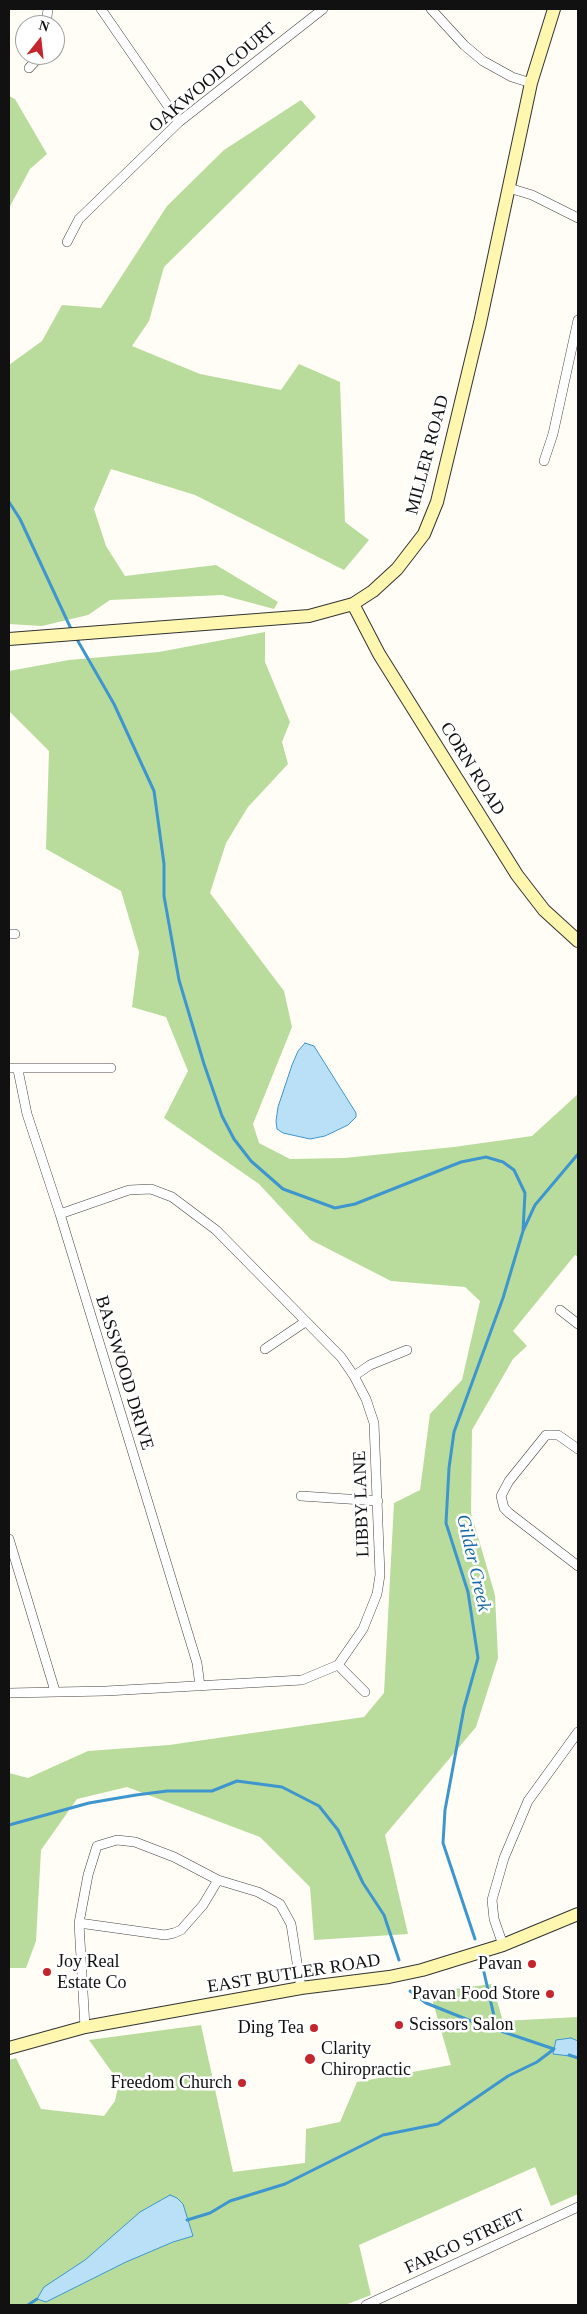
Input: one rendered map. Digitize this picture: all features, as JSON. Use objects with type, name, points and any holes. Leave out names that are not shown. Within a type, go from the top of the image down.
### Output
[{"type":"street","points":[[101,9],[178,122]]},
{"type":"street","name":"OAKWOOD COURT","points":[[67,242],[80,219],[178,122],[323,9]]},
{"type":"street","name":"MILLER ROAD","points":[[9,639],[75,632],[309,616],[352,604],[374,591],[397,570],[424,534],[437,502],[509,188],[531,83],[554,9]]},
{"type":"street","points":[[434,10],[464,45],[483,61],[512,77],[531,83]]},
{"type":"street","points":[[29,68],[32,65]]},
{"type":"street","points":[[509,188],[532,195],[578,218]]},
{"type":"street","points":[[544,461],[553,434],[578,320]]},
{"type":"street","name":"CORN ROAD","points":[[352,604],[380,654],[517,875],[544,910],[578,941]]},
{"type":"street","points":[[13,1069],[82,1066],[111,1068]]},
{"type":"street","name":"BASSWOOD DRIVE","points":[[13,1069],[60,1214],[197,1663],[200,1686]]},
{"type":"street","name":"LIBBY LANE","points":[[60,1214],[130,1190],[159,1191],[198,1214],[216,1230],[328,1344],[354,1376],[366,1399],[374,1423],[381,1560],[377,1594],[363,1629],[338,1665]]},
{"type":"street","points":[[560,1310],[578,1324]]},
{"type":"street","points":[[265,1349],[305,1322]]},
{"type":"street","points":[[354,1376],[370,1365],[407,1350]]},
{"type":"street","points":[[578,1449],[558,1435],[546,1435],[508,1482],[501,1496],[501,1502],[509,1513],[578,1566]]},
{"type":"street","points":[[301,1496],[378,1501]]},
{"type":"street","points":[[9,1539],[55,1691]]},
{"type":"street","points":[[9,1693],[292,1682],[312,1677],[338,1665],[365,1692]]},
{"type":"street","points":[[504,1945],[494,1919],[492,1900],[504,1858],[528,1801],[578,1732]]},
{"type":"street","points":[[85,2027],[79,1922],[97,1846],[105,1842],[117,1840],[135,1842],[174,1857],[218,1880],[258,1892],[272,1899],[284,1909],[292,1924],[301,1988]]},
{"type":"street","points":[[79,1922],[165,1935],[174,1933],[181,1930],[203,1905],[218,1880]]},
{"type":"street","name":"EAST BUTLER ROAD","points":[[9,2048],[85,2027],[301,1988],[400,1975],[451,1963],[504,1945],[578,1914]]},
{"type":"street","name":"FARGO STREET","points":[[366,2305],[578,2207]]},
{"type":"green space","points":[[9,96],[15,99],[47,154],[30,169],[9,208]]},
{"type":"green space","points":[[301,100],[316,117],[164,267],[149,321],[132,346],[200,374],[281,390],[299,364],[340,382],[345,522],[369,540],[344,570],[195,495],[111,469],[94,509],[106,546],[125,576],[216,565],[278,602],[274,609],[222,595],[110,600],[88,615],[42,626],[9,624],[9,365],[42,341],[62,305],[101,308],[167,206],[224,150]]},
{"type":"green space","points":[[265,632],[265,662],[290,722],[282,742],[288,764],[248,807],[226,843],[210,893],[284,991],[292,1027],[253,1124],[259,1143],[290,1159],[344,1158],[454,1147],[532,1136],[578,1094],[578,1257],[575,1255],[513,1331],[527,1346],[513,1359],[472,1430],[471,1513],[495,1595],[498,1658],[476,1727],[385,1835],[408,1934],[314,1940],[310,1887],[260,1837],[127,1787],[77,1799],[41,1850],[36,1941],[26,1968],[9,1968],[9,1773],[28,1778],[88,1751],[169,1745],[364,1717],[384,1693],[394,1503],[420,1490],[430,1414],[462,1380],[480,1301],[465,1287],[391,1281],[311,1240],[259,1184],[164,1118],[188,1071],[166,1017],[132,1007],[139,952],[121,891],[46,849],[49,751],[9,711],[9,671],[69,660],[159,652]]},
{"type":"green space","points":[[492,1984],[503,2021],[578,2017],[578,2194],[551,2206],[535,2167],[359,2245],[371,2295],[345,2305],[9,2305],[9,2060],[16,2058],[41,2109],[104,2116],[115,2101],[119,2082],[89,2040],[201,2025],[233,2172],[305,2163],[306,2129],[340,2122],[357,2082],[451,2065],[430,1992]]},
{"type":"water","points":[[305,1043],[314,1046],[356,1113],[356,1117],[348,1125],[325,1136],[310,1139],[283,1133],[277,1129],[276,1121],[278,1107],[292,1065],[298,1051]]},
{"type":"water","points":[[571,2038],[578,2041],[578,2057],[553,2054],[556,2040]]},
{"type":"water","points":[[170,2195],[177,2198],[183,2204],[193,2236],[173,2242],[126,2262],[46,2302],[37,2299],[44,2287],[85,2260],[140,2212]]},
{"type":"waterway","points":[[9,502],[20,519],[72,631]]},
{"type":"waterway","points":[[75,636],[114,704],[154,791],[164,864],[164,896],[179,980],[204,1064],[222,1116],[234,1139],[251,1161],[283,1189],[335,1208],[355,1204],[461,1162],[486,1157],[503,1162],[514,1170],[525,1193],[523,1231]]},
{"type":"waterway","name":"Gilder Creek","points":[[475,1939],[443,1843],[445,1810],[464,1708],[478,1658],[468,1592],[446,1523],[449,1468],[454,1432],[503,1298],[523,1231],[535,1205],[578,1154]]},
{"type":"waterway","points":[[9,1825],[89,1803],[136,1795],[167,1791],[212,1791],[237,1781],[282,1787],[319,1806],[338,1830],[363,1883],[384,1915],[399,1960]]},
{"type":"waterway","name":"Gilder Creek","points":[[483,1968],[497,2029]]},
{"type":"waterway","points":[[410,1991],[426,2003],[471,2021],[554,2049]]},
{"type":"waterway","points":[[187,2220],[210,2213],[230,2201],[285,2184],[383,2135],[438,2124],[508,2076],[537,2062],[554,2049]]},
{"type":"waterway","name":"Gilder Creek","points":[[569,2055],[578,2058]]},
{"type":"waterway","points":[[28,2305],[37,2299]]},
{"type":"place","name":"Pavan","points":[[532,1964]]},
{"type":"place","name":"Joy Real Estate Co","points":[[47,1972]]},
{"type":"place","name":"Pavan Food Store","points":[[550,1994]]},
{"type":"place","name":"Scissors Salon","points":[[399,2025]]},
{"type":"place","name":"Ding Tea","points":[[314,2028]]},
{"type":"place","name":"Clarity Chiropractic","points":[[310,2059]]},
{"type":"place","name":"Freedom Church","points":[[242,2083]]}]
